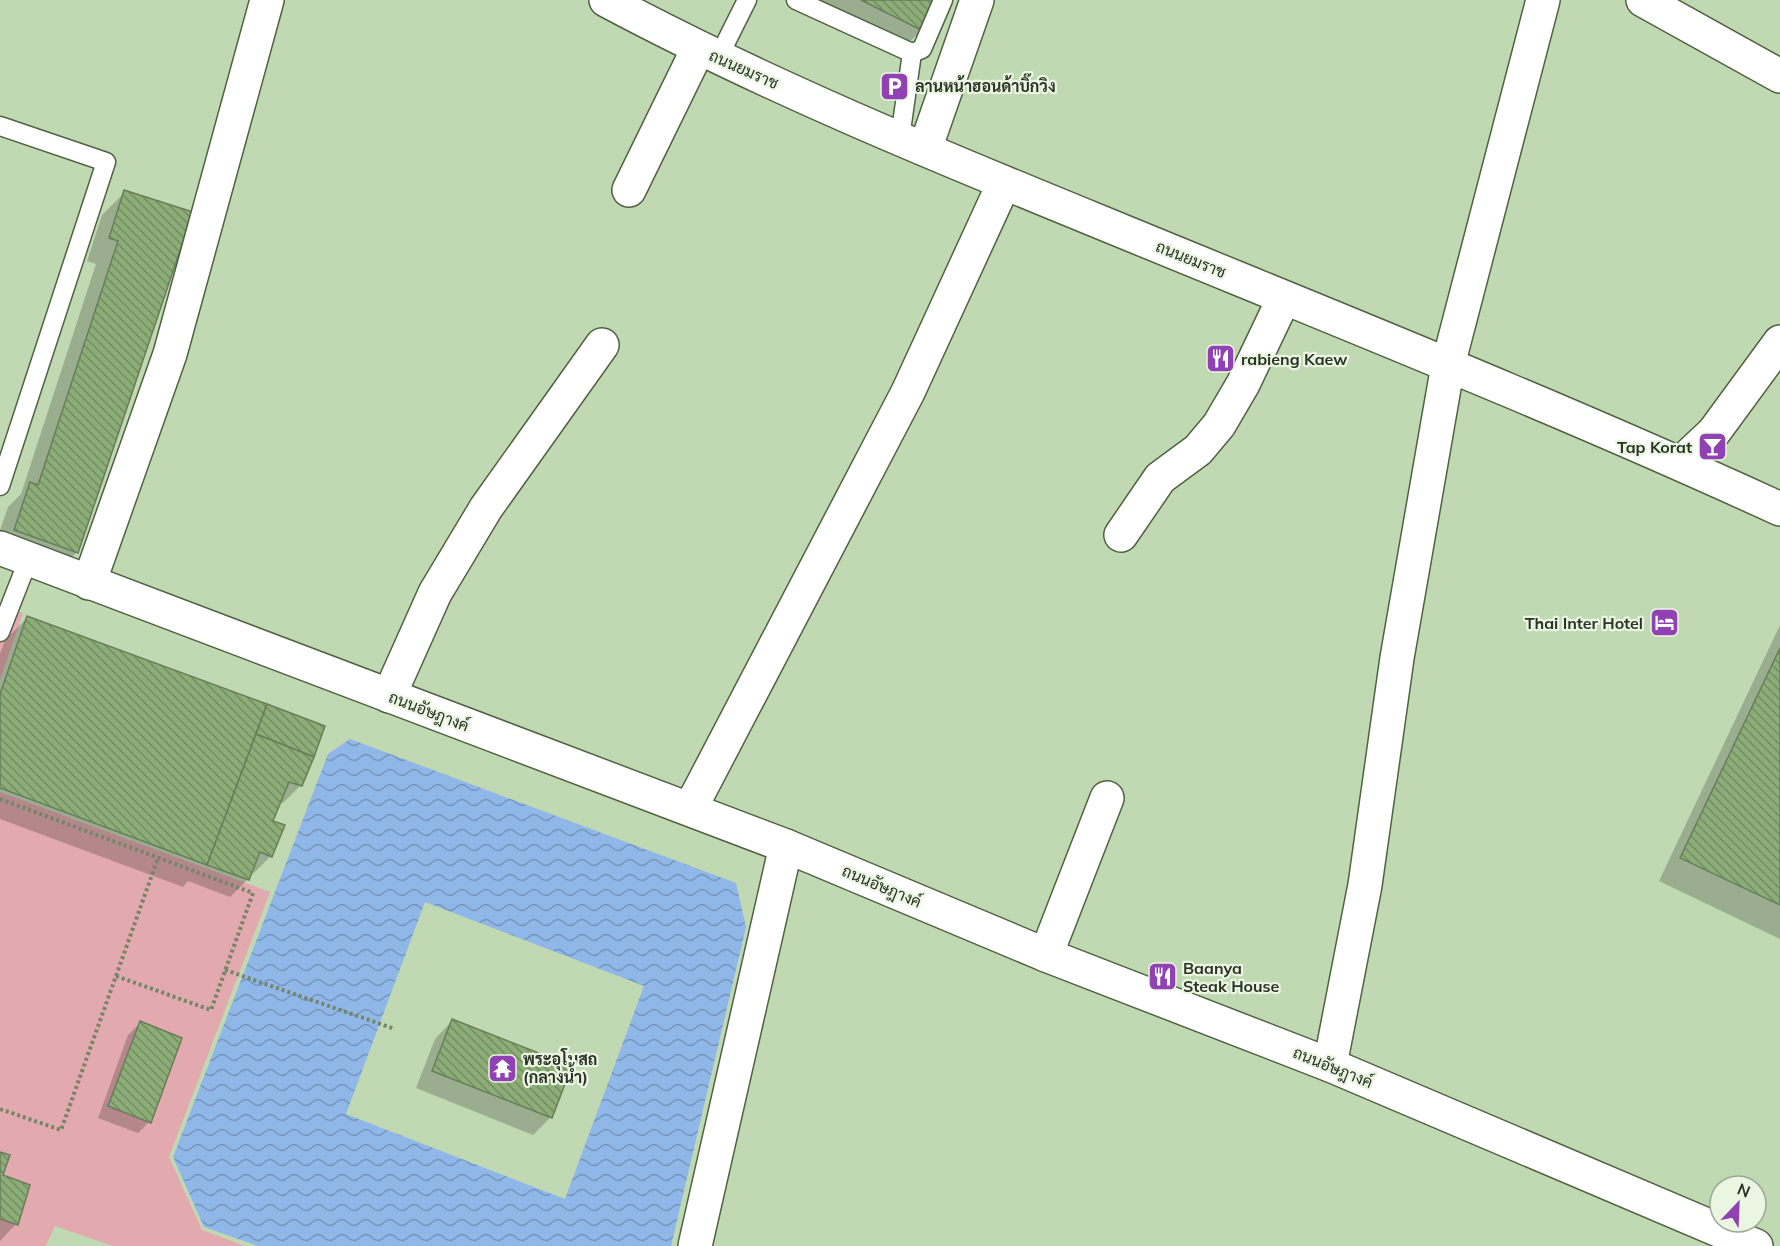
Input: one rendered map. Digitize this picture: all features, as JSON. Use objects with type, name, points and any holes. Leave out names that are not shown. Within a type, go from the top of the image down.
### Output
[{"type":"street","points":[[90,583],[170,354],[267,0]]},
{"type":"street","name":"ถนนยมราช","points":[[606,0],[708,54],[913,144],[1449,365],[1780,509]]},
{"type":"street","points":[[913,144],[976,0]]},
{"type":"street","points":[[1330,1065],[1365,885],[1397,658],[1449,365],[1543,0]]},
{"type":"street","points":[[1643,0],[1780,76]]},
{"type":"street","points":[[629,190],[708,54]]},
{"type":"street","points":[[690,809],[908,392],[1004,183]]},
{"type":"street","points":[[1121,535],[1160,478],[1198,450],[1219,425],[1243,384],[1284,297]]},
{"type":"street","points":[[1681,464],[1714,432],[1780,342]]},
{"type":"street","points":[[389,696],[435,593],[486,508],[602,345]]},
{"type":"street","name":"ถนนอัษฎางค์","points":[[14,553],[786,846],[1046,955],[1330,1065],[1755,1246]]},
{"type":"street","points":[[1046,955],[1107,798]]},
{"type":"street","points":[[695,1246],[786,846]]},
{"type":"lane","points":[[708,54],[747,0]]},
{"type":"lane","points":[[796,0],[912,53],[922,50],[943,0]]},
{"type":"lane","points":[[912,53],[913,144]]},
{"type":"lane","points":[[0,126],[106,162],[0,486]]},
{"type":"lane","points":[[0,632],[14,553]]},
{"type":"path","points":[[0,799],[253,893],[211,1010],[116,976]]},
{"type":"path","points":[[0,1109],[61,1130],[158,858]]},
{"type":"path","points":[[225,970],[395,1029]]},
{"type":"shaded area","points":[[0,604],[23,613],[0,680]]},
{"type":"shaded area","points":[[0,792],[270,892],[169,1157],[202,1230],[245,1246],[113,1246],[55,1226],[46,1246],[0,1246]]},
{"type":"water","points":[[350,739],[736,883],[746,927],[671,1246],[258,1246],[204,1227],[173,1157],[328,754]],"holes":[[[425,902],[644,986],[565,1199],[346,1114]]]},
{"type":"building","points":[[861,0],[935,0],[923,31]]},
{"type":"building","points":[[124,190],[193,212],[78,553],[14,530],[30,482],[38,485],[118,241],[109,238]]},
{"type":"building","points":[[27,616],[267,704],[207,865],[0,788],[0,694]]},
{"type":"building","points":[[1780,648],[1780,905],[1680,858]]},
{"type":"building","points":[[267,704],[325,726],[314,757],[256,734]]},
{"type":"building","points":[[256,734],[314,757],[302,786],[289,782],[273,821],[285,825],[272,857],[260,852],[249,880],[207,865]]},
{"type":"building","name":"พระอุโบสถ (กลางน้ำ)","points":[[452,1019],[572,1066],[552,1118],[432,1071]]},
{"type":"building","points":[[140,1021],[182,1038],[151,1123],[108,1106]]},
{"type":"building","points":[[0,1152],[10,1155],[3,1175],[30,1185],[18,1225],[0,1219]]},
{"type":"place","name":"ลานหน้าฮอนด้าบิ๊กวิง","points":[[894,86]]},
{"type":"place","name":"rabieng Kaew","points":[[1220,359]]},
{"type":"place","name":"Tap Korat","points":[[1713,447]]},
{"type":"place","name":"Thai Inter Hotel","points":[[1664,623]]},
{"type":"place","name":"Baanya Steak House","points":[[1162,977]]},
{"type":"place","name":"พระอุโบสถ (กลางน้ำ)","points":[[502,1068]]}]
